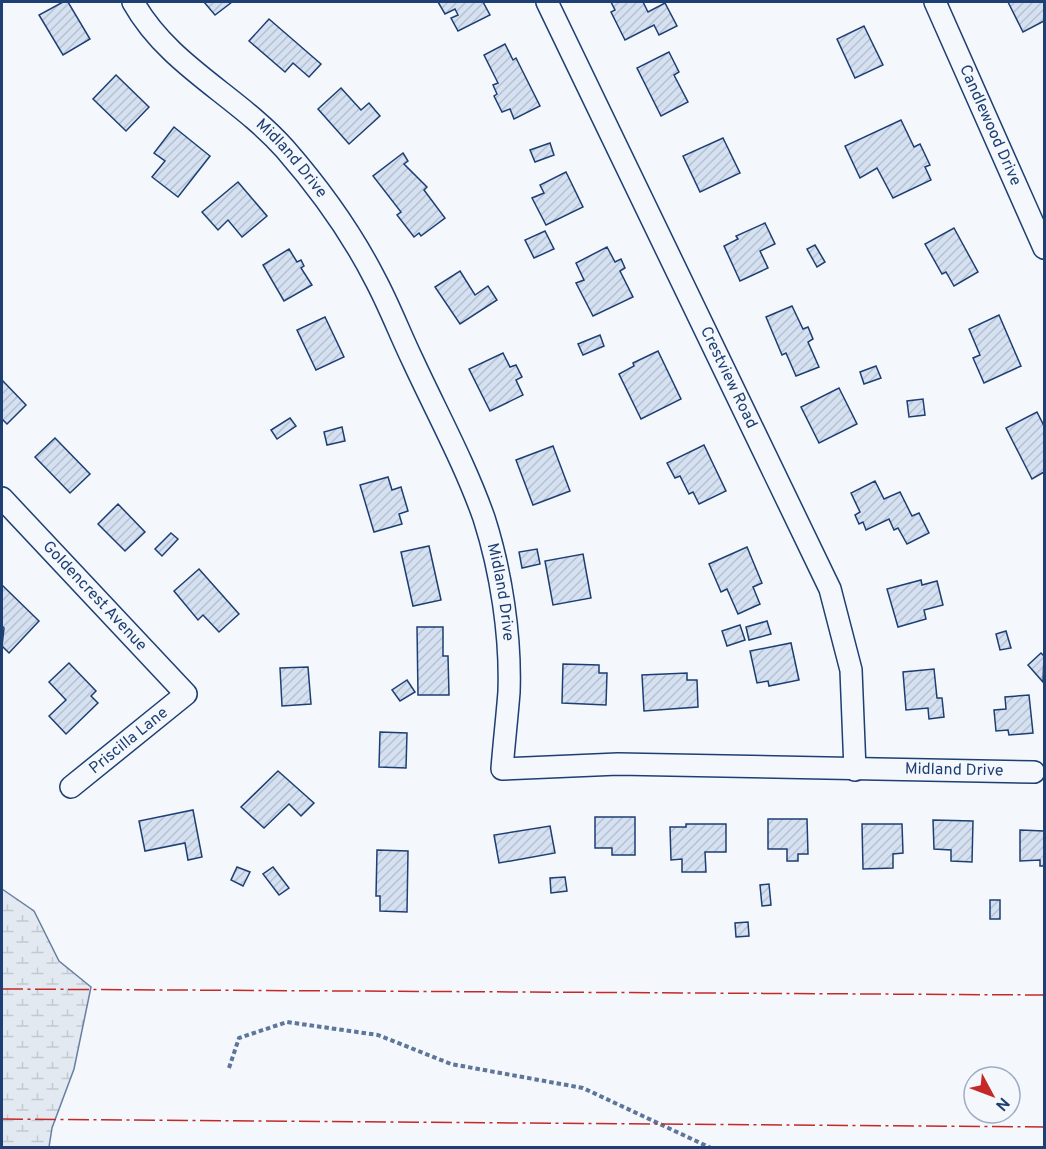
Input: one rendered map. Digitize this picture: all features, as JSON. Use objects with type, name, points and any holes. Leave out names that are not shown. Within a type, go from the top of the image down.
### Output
[{"type":"street","name":"Midland Drive","points":[[133,2],[143,20],[169,51],[248,113],[284,148],[348,232],[375,278],[465,470],[484,518],[503,605],[509,690],[502,769],[618,764],[1034,772]]},
{"type":"street","name":"Crestview Road","points":[[547,2],[830,589],[851,670],[855,770]]},
{"type":"street","name":"Candlewood Drive","points":[[934,2],[1044,248]]},
{"type":"street","name":"Goldencrest Avenue","points":[[2,498],[186,694]]},
{"type":"street","name":"Priscilla Lane","points":[[71,787],[186,694]]},
{"type":"path","points":[[230,1068],[239,1038],[287,1022],[378,1035],[451,1064],[583,1088],[711,1148]]},
{"type":"green space","points":[[2,889],[34,911],[59,961],[91,987],[74,1069],[52,1128],[49,1147],[2,1147]]},
{"type":"building","points":[[63,2],[68,2],[90,39],[63,55],[39,15]]},
{"type":"building","points":[[204,2],[232,2],[215,15]]},
{"type":"building","points":[[438,2],[483,2],[490,15],[458,31],[451,18],[458,15],[455,9],[445,14]]},
{"type":"building","points":[[611,2],[643,2],[648,12],[665,3],[677,26],[659,35],[654,25],[625,40],[611,12],[615,10]]},
{"type":"building","points":[[1008,2],[1044,2],[1044,21],[1023,32]]},
{"type":"building","points":[[269,19],[321,64],[309,77],[293,63],[285,72],[249,41]]},
{"type":"building","points":[[864,26],[883,65],[855,78],[837,39]]},
{"type":"building","points":[[505,44],[513,60],[516,58],[540,106],[514,119],[510,109],[502,112],[494,96],[497,94],[493,85],[498,83],[484,55]]},
{"type":"building","points":[[669,52],[679,72],[674,75],[688,102],[661,116],[637,68]]},
{"type":"building","points":[[116,75],[149,107],[126,131],[93,99]]},
{"type":"building","points":[[341,88],[361,110],[369,103],[380,116],[349,144],[318,109]]},
{"type":"building","points":[[901,120],[914,147],[920,144],[930,165],[925,167],[931,180],[893,198],[877,168],[860,178],[845,146]]},
{"type":"building","points":[[174,127],[210,156],[178,197],[152,177],[165,161],[154,153]]},
{"type":"building","points":[[723,138],[740,173],[700,192],[683,156]]},
{"type":"building","points":[[550,143],[554,155],[535,162],[530,150]]},
{"type":"building","points":[[403,153],[408,161],[404,164],[427,187],[424,190],[445,218],[421,236],[419,233],[414,237],[397,215],[401,212],[373,176]]},
{"type":"building","points":[[566,172],[583,207],[546,225],[532,198],[544,193],[540,185]]},
{"type":"building","points":[[238,182],[267,216],[242,237],[228,220],[218,230],[202,212]]},
{"type":"building","points":[[765,223],[775,244],[760,251],[768,268],[740,281],[724,246],[738,239],[736,236]]},
{"type":"building","points":[[954,228],[978,272],[954,286],[946,272],[942,274],[925,244]]},
{"type":"building","points":[[545,231],[554,249],[534,258],[525,240]]},
{"type":"building","points":[[815,245],[825,262],[817,267],[807,249]]},
{"type":"building","points":[[607,247],[615,262],[621,259],[625,268],[620,271],[633,297],[593,316],[576,283],[584,280],[576,263]]},
{"type":"building","points":[[289,249],[297,262],[301,260],[304,266],[301,268],[312,285],[284,301],[263,265]]},
{"type":"building","points":[[460,271],[475,295],[488,286],[497,300],[460,324],[435,287]]},
{"type":"building","points":[[792,306],[803,329],[808,327],[813,339],[808,342],[819,367],[796,376],[786,353],[782,355],[766,317]]},
{"type":"building","points":[[999,315],[1021,366],[984,383],[973,358],[980,355],[969,329]]},
{"type":"building","points":[[325,317],[344,357],[316,370],[297,330]]},
{"type":"building","points":[[600,335],[604,346],[583,355],[578,344]]},
{"type":"building","points":[[658,351],[681,399],[641,419],[619,374],[634,366],[633,363]]},
{"type":"building","points":[[503,353],[510,367],[516,365],[522,377],[516,380],[523,395],[490,411],[469,369]]},
{"type":"building","points":[[876,366],[881,378],[864,384],[860,372]]},
{"type":"building","points":[[2,380],[26,405],[7,424],[2,419]]},
{"type":"building","points":[[839,388],[857,424],[819,443],[801,407]]},
{"type":"building","points":[[923,399],[925,415],[909,417],[907,401]]},
{"type":"building","points":[[1037,412],[1044,426],[1044,472],[1032,479],[1006,428]]},
{"type":"building","points":[[290,418],[296,426],[277,439],[271,430]]},
{"type":"building","points":[[342,427],[345,441],[327,445],[324,432]]},
{"type":"building","points":[[55,438],[90,474],[70,493],[35,457]]},
{"type":"building","points":[[704,445],[726,491],[699,504],[693,492],[689,494],[680,476],[675,478],[667,463]]},
{"type":"building","points":[[553,446],[570,491],[533,505],[516,460]]},
{"type":"building","points":[[388,477],[392,490],[401,487],[408,511],[399,514],[402,524],[374,532],[360,485]]},
{"type":"building","points":[[875,481],[884,499],[900,492],[912,516],[919,513],[929,533],[907,544],[898,528],[894,530],[889,519],[866,530],[863,522],[859,524],[855,515],[860,512],[851,493]]},
{"type":"building","points":[[118,504],[145,532],[125,551],[98,524]]},
{"type":"building","points":[[171,533],[178,539],[162,556],[155,549]]},
{"type":"building","points":[[429,546],[441,600],[413,606],[401,552]]},
{"type":"building","points":[[747,547],[762,583],[753,587],[760,604],[738,614],[727,589],[721,592],[709,564]]},
{"type":"building","points":[[537,549],[540,564],[522,568],[519,552]]},
{"type":"building","points":[[583,554],[591,598],[553,605],[545,561]]},
{"type":"building","points":[[199,569],[239,614],[219,632],[203,615],[198,620],[174,591]]},
{"type":"building","points":[[921,580],[922,585],[937,581],[943,605],[924,610],[926,619],[898,627],[887,589]]},
{"type":"building","points":[[2,585],[39,621],[9,653],[2,646],[4,628],[2,626]]},
{"type":"building","points":[[767,621],[771,634],[749,640],[746,627]]},
{"type":"building","points":[[740,625],[745,640],[727,646],[722,631]]},
{"type":"building","points":[[417,627],[443,627],[443,656],[448,656],[449,695],[418,695]]},
{"type":"building","points":[[1006,631],[1011,648],[1000,650],[996,634]]},
{"type":"building","points":[[791,643],[799,680],[769,686],[768,681],[757,683],[750,651]]},
{"type":"building","points":[[1041,653],[1044,656],[1043,682],[1028,665]]},
{"type":"building","points":[[69,663],[96,691],[91,696],[98,703],[66,734],[49,716],[66,700],[49,682]]},
{"type":"building","points":[[563,664],[599,665],[599,673],[607,673],[606,705],[562,703]]},
{"type":"building","points":[[308,667],[311,704],[282,706],[280,668]]},
{"type":"building","points":[[934,669],[937,698],[942,698],[944,717],[929,719],[928,708],[906,710],[903,672]]},
{"type":"building","points":[[687,673],[687,680],[697,680],[698,707],[644,711],[642,675]]},
{"type":"building","points":[[407,680],[415,692],[400,701],[392,690]]},
{"type":"building","points":[[1029,695],[1033,733],[1009,735],[1008,730],[996,731],[994,710],[1006,709],[1005,697]]},
{"type":"building","points":[[380,732],[407,733],[406,768],[379,767]]},
{"type":"building","points":[[278,771],[314,803],[301,816],[289,804],[264,828],[241,807]]},
{"type":"building","points":[[193,810],[202,857],[188,860],[185,843],[145,851],[139,821]]},
{"type":"building","points":[[595,817],[635,817],[635,855],[612,855],[612,848],[595,848]]},
{"type":"building","points":[[768,819],[807,819],[808,854],[798,854],[798,861],[787,861],[787,849],[768,849]]},
{"type":"building","points":[[933,820],[973,821],[972,862],[951,861],[951,850],[934,849]]},
{"type":"building","points":[[686,824],[726,824],[726,852],[705,852],[706,872],[682,872],[682,859],[671,860],[670,827],[686,827]]},
{"type":"building","points":[[862,824],[902,824],[903,853],[893,854],[893,868],[863,869]]},
{"type":"building","points":[[550,826],[555,853],[499,863],[494,835]]},
{"type":"building","points":[[1020,830],[1044,831],[1044,866],[1040,866],[1040,860],[1020,861]]},
{"type":"building","points":[[377,850],[408,851],[407,912],[380,911],[380,896],[376,896]]},
{"type":"building","points":[[237,867],[250,872],[243,886],[231,880]]},
{"type":"building","points":[[273,867],[289,888],[279,895],[263,874]]},
{"type":"building","points":[[565,877],[567,891],[551,893],[550,878]]},
{"type":"building","points":[[769,884],[771,905],[762,906],[760,885]]},
{"type":"building","points":[[990,900],[1000,900],[1000,919],[990,919]]},
{"type":"building","points":[[748,922],[749,936],[736,937],[735,923]]},
{"type":"power","points":[[2,989],[1044,995]]},
{"type":"power","points":[[2,1119],[1044,1127]]}]
